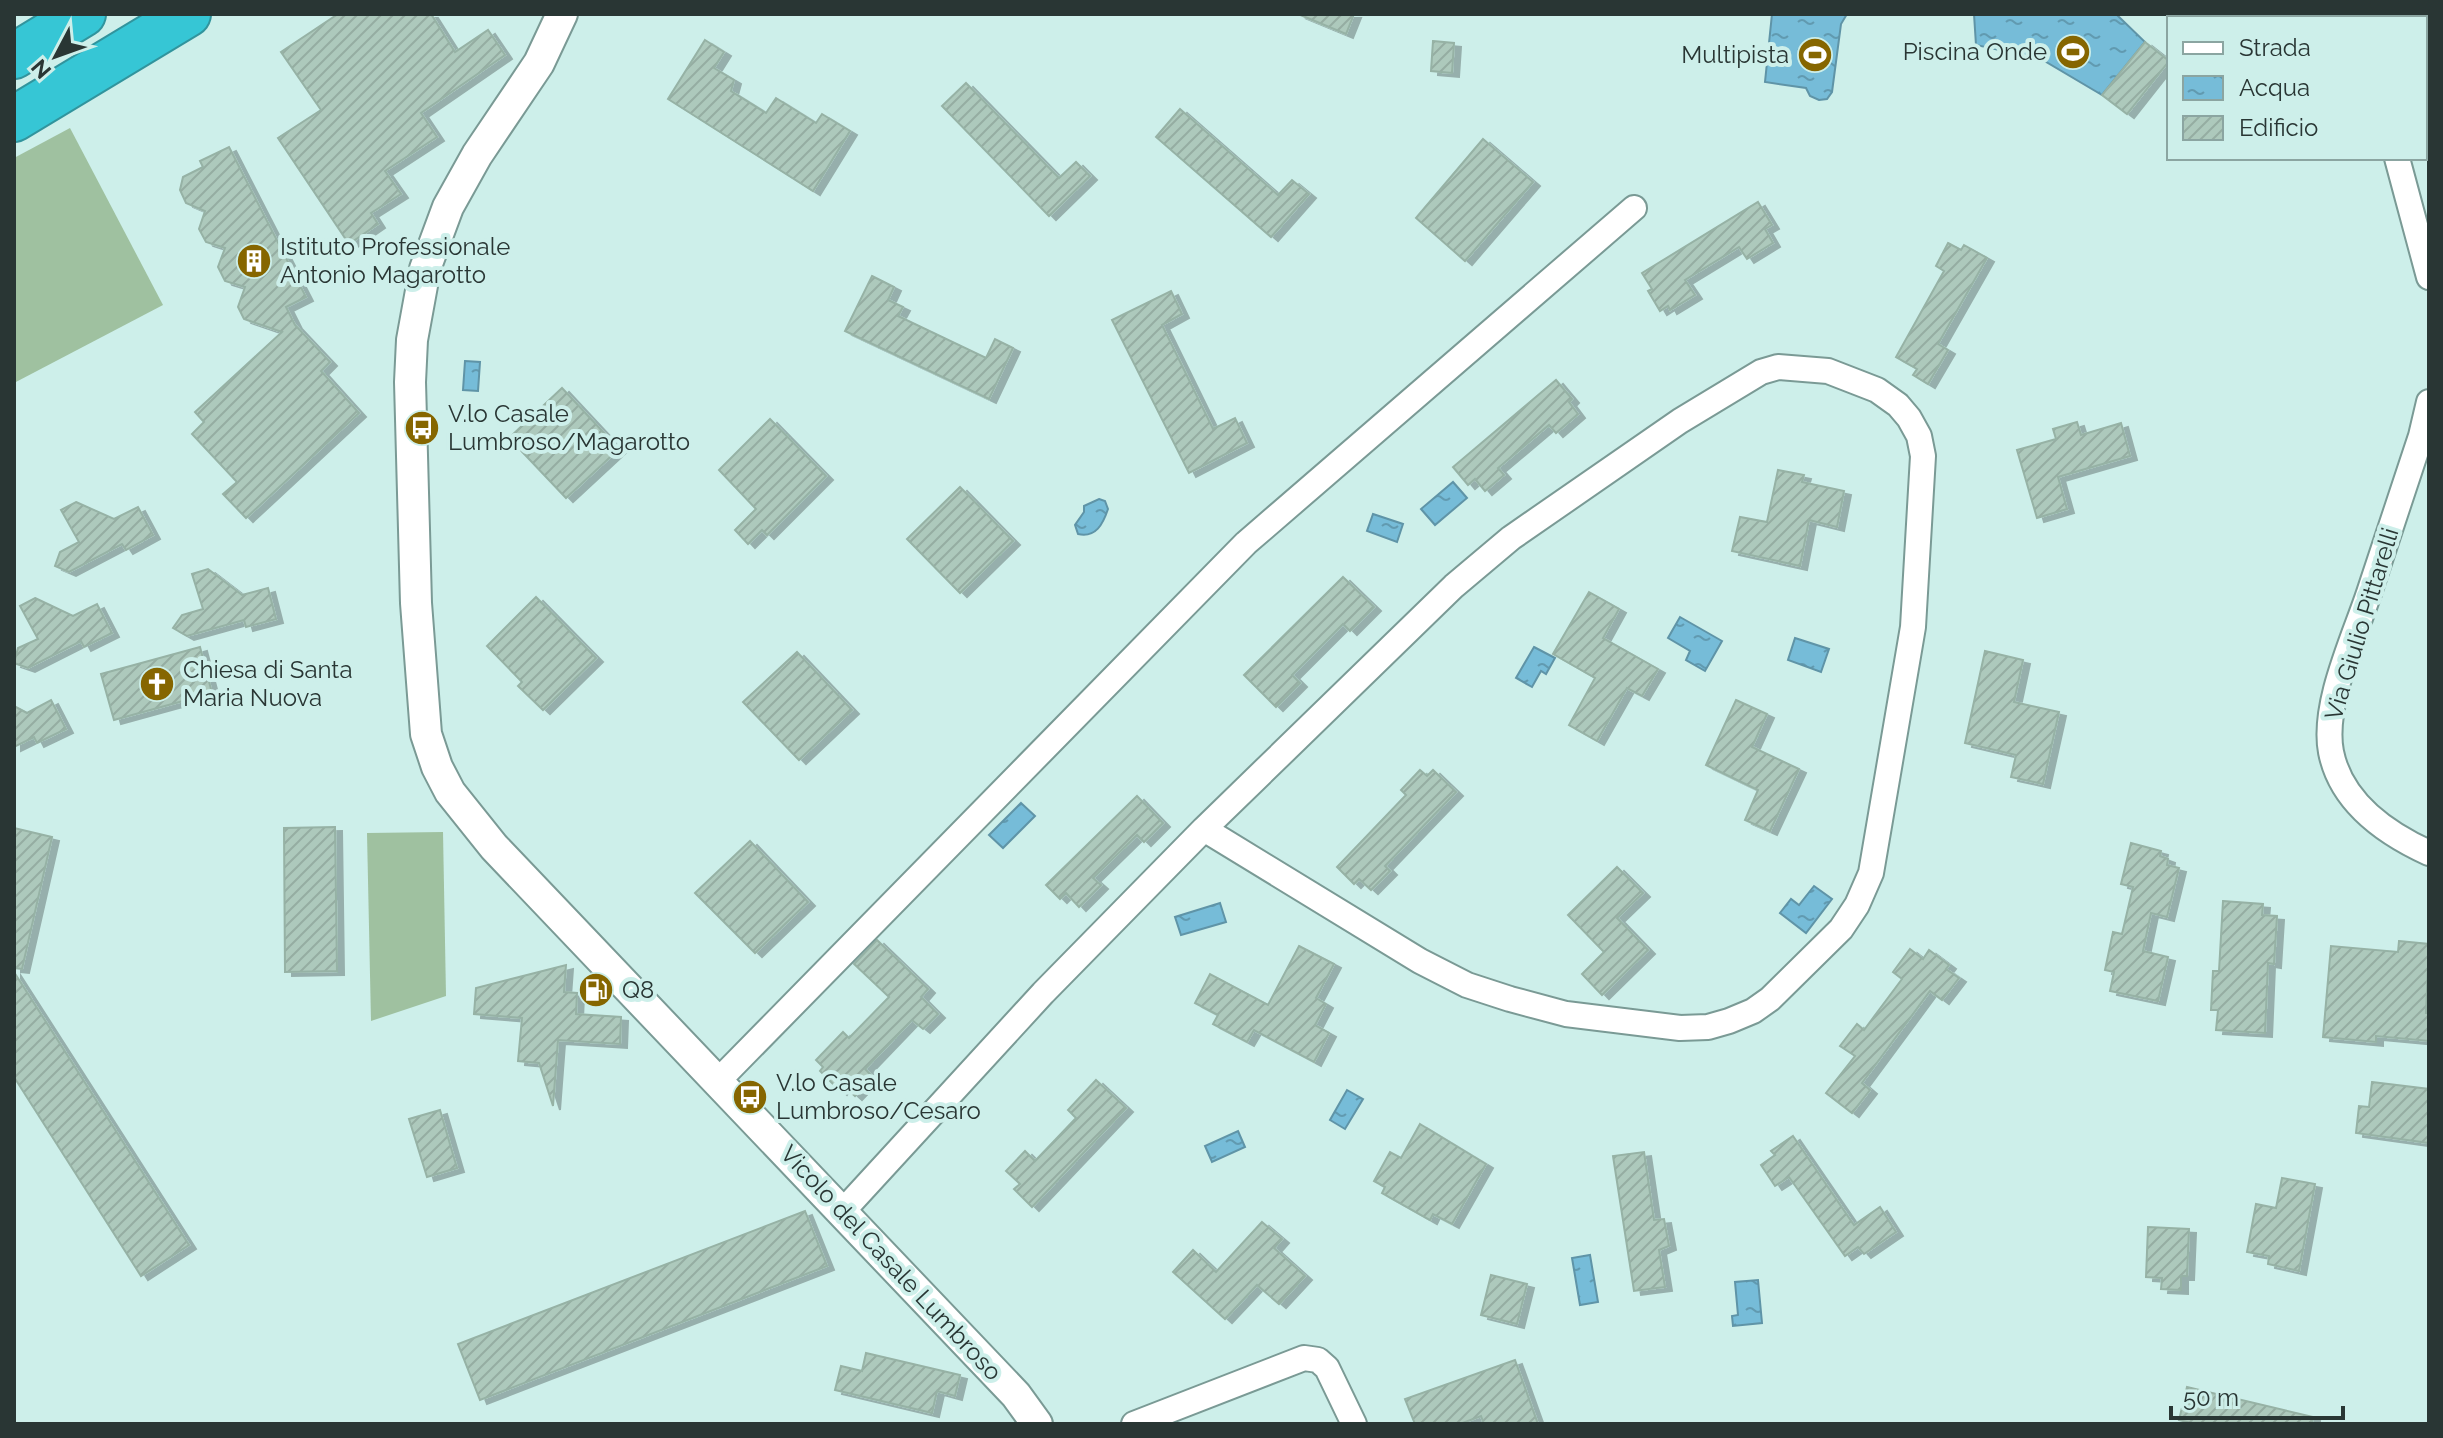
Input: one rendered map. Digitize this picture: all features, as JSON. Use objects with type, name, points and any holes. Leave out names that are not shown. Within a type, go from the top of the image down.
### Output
[{"type":"highway","points":[[14,56],[83,14]]},
{"type":"highway","points":[[14,119],[188,14]]},
{"type":"street","name":"Vicolo del Casale Lumbroso","points":[[561,15],[539,63],[453,196],[429,258],[417,303],[410,390],[416,603],[424,722],[429,748],[437,767],[473,823],[511,866],[1016,1395],[1037,1424]]},
{"type":"street","points":[[2398,160],[2429,277]]},
{"type":"street","points":[[718,1081],[1246,543],[1634,208]]},
{"type":"street","points":[[842,1212],[1043,993],[1204,829],[1454,586],[1494,552],[1680,421],[1761,372],[1787,367],[1817,369],[1846,377],[1891,399],[1917,431],[1923,464],[1916,608],[1871,873],[1857,905],[1841,929],[1770,999],[1753,1011],[1719,1025],[1680,1028],[1566,1014],[1479,989],[1420,961],[1204,829]]},
{"type":"street","name":"Via Giulio Pittarelli","points":[[2429,402],[2421,436],[2339,683],[2329,728],[2333,759],[2351,796],[2387,830],[2429,853]]},
{"type":"street","points":[[1134,1424],[1304,1358],[1318,1360],[1327,1368],[1354,1424]]},
{"type":"green space","points":[[70,128],[163,305],[14,383],[14,158]]},
{"type":"green space","points":[[443,832],[446,996],[371,1021],[367,833]]},
{"type":"water","name":"Multipista","points":[[1772,14],[1847,14],[1841,24],[1832,92],[1827,99],[1810,96],[1806,88],[1765,82]]},
{"type":"water","name":"Piscina Onde","points":[[1974,14],[2116,14],[2145,42],[2102,95],[2041,59],[1976,45]]},
{"type":"water","points":[[465,361],[480,362],[478,391],[463,390]]},
{"type":"water","points":[[1453,482],[1467,498],[1435,525],[1421,509]]},
{"type":"water","points":[[1099,499],[1105,501],[1108,509],[1101,525],[1090,534],[1078,534],[1075,525],[1084,512],[1084,506]]},
{"type":"water","points":[[1373,514],[1403,524],[1397,542],[1367,531]]},
{"type":"water","points":[[1680,617],[1722,641],[1705,671],[1686,660],[1690,651],[1668,638]]},
{"type":"water","points":[[1795,638],[1829,649],[1821,672],[1788,660]]},
{"type":"water","points":[[1534,647],[1555,658],[1546,674],[1541,671],[1532,687],[1516,678]]},
{"type":"water","points":[[1021,803],[1035,816],[1003,848],[989,835]]},
{"type":"water","points":[[1814,886],[1832,899],[1806,933],[1780,913],[1791,899],[1799,905]]},
{"type":"water","points":[[1220,903],[1226,922],[1181,935],[1175,917]]},
{"type":"water","points":[[1347,1090],[1363,1099],[1345,1129],[1330,1120]]},
{"type":"water","points":[[1238,1131],[1245,1147],[1212,1162],[1205,1146]]},
{"type":"water","points":[[1590,1255],[1598,1302],[1580,1305],[1572,1258]]},
{"type":"water","points":[[1758,1280],[1762,1323],[1733,1326],[1732,1316],[1738,1315],[1735,1282]]},
{"type":"building","points":[[338,14],[431,14],[455,52],[488,30],[505,55],[421,113],[437,137],[385,171],[401,194],[371,213],[378,224],[349,244],[278,138],[321,110],[281,52]]},
{"type":"building","points":[[1298,14],[1354,14],[1346,34]]},
{"type":"building","points":[[705,40],[724,52],[714,68],[734,80],[731,91],[766,113],[776,98],[816,123],[822,114],[850,131],[813,191],[668,99]]},
{"type":"building","points":[[1433,41],[1454,43],[1452,73],[1431,71]]},
{"type":"building","points":[[2145,42],[2167,59],[2167,64],[2127,114],[2102,95]]},
{"type":"building","points":[[966,83],[1059,178],[1076,162],[1090,176],[1049,216],[942,106]]},
{"type":"building","points":[[1180,109],[1278,195],[1292,180],[1309,194],[1271,237],[1156,137]]},
{"type":"building","points":[[1483,139],[1533,182],[1465,261],[1416,218]]},
{"type":"building","points":[[229,147],[306,297],[286,307],[295,325],[330,362],[321,371],[359,413],[246,518],[223,494],[237,482],[192,434],[204,422],[195,412],[282,332],[244,319],[238,307],[245,287],[225,281],[218,267],[225,248],[206,242],[199,229],[205,211],[186,203],[180,190],[183,177],[203,167],[200,161]]},
{"type":"building","points":[[1758,202],[1772,225],[1765,229],[1773,243],[1747,259],[1739,247],[1685,280],[1695,295],[1670,310],[1668,306],[1660,311],[1642,273]]},
{"type":"building","points":[[1948,243],[1961,250],[1964,245],[1987,258],[1938,344],[1948,350],[1928,384],[1913,375],[1917,369],[1896,357],[1944,271],[1936,266]]},
{"type":"building","points":[[872,276],[894,287],[888,300],[903,307],[898,316],[986,358],[995,339],[1013,348],[989,399],[845,331]]},
{"type":"building","points":[[1171,291],[1182,314],[1162,325],[1213,429],[1235,418],[1247,443],[1189,473],[1112,320]]},
{"type":"building","points":[[1556,380],[1572,399],[1569,402],[1578,414],[1556,433],[1549,425],[1498,468],[1504,475],[1485,491],[1475,479],[1468,485],[1453,467]]},
{"type":"building","points":[[562,388],[619,449],[566,498],[509,438]]},
{"type":"building","points":[[770,419],[826,476],[767,535],[762,530],[748,544],[735,530],[756,509],[719,470]]},
{"type":"building","points":[[2077,422],[2081,435],[2121,423],[2130,456],[2058,477],[2067,509],[2037,518],[2017,450],[2056,439],[2053,429]]},
{"type":"building","points":[[1778,470],[1804,475],[1802,482],[1844,491],[1837,527],[1809,520],[1800,566],[1732,551],[1740,517],[1767,522]]},
{"type":"building","points":[[960,487],[1013,541],[960,593],[907,539]]},
{"type":"building","points":[[76,502],[114,519],[138,507],[153,535],[126,550],[122,544],[69,572],[55,566],[60,552],[79,542],[61,510]]},
{"type":"building","points":[[208,569],[242,595],[268,588],[276,619],[246,627],[244,620],[187,636],[173,628],[182,615],[203,609],[192,574]]},
{"type":"building","points":[[1343,577],[1374,607],[1350,631],[1343,624],[1292,675],[1300,683],[1276,707],[1244,675]]},
{"type":"building","points":[[1589,592],[1619,609],[1603,638],[1658,669],[1642,696],[1627,688],[1597,741],[1569,725],[1595,678],[1553,654]]},
{"type":"building","points":[[536,597],[596,658],[543,710],[518,686],[522,682],[487,646]]},
{"type":"building","points":[[35,598],[73,616],[97,604],[112,633],[84,647],[81,641],[28,668],[14,663],[18,648],[38,639],[20,606]]},
{"type":"building","name":"Chiesa di Santa Maria Nuova","points":[[200,647],[212,693],[114,720],[101,674]]},
{"type":"building","points":[[1985,651],[2023,660],[2014,702],[2059,712],[2043,784],[2011,777],[2016,755],[1965,743]]},
{"type":"building","points":[[797,652],[852,710],[799,760],[743,702]]},
{"type":"building","points":[[51,700],[66,729],[37,743],[34,737],[14,747],[14,706],[27,713]]},
{"type":"building","points":[[1736,700],[1767,714],[1752,747],[1799,769],[1770,831],[1745,820],[1758,790],[1706,765]]},
{"type":"building","points":[[1420,770],[1427,776],[1433,770],[1456,792],[1385,866],[1390,871],[1371,890],[1359,879],[1354,884],[1337,867],[1406,795],[1401,790]]},
{"type":"building","points":[[1137,796],[1163,823],[1144,842],[1137,835],[1093,878],[1101,885],[1079,907],[1066,893],[1060,899],[1046,885]]},
{"type":"building","points":[[335,827],[337,971],[285,972],[284,828]]},
{"type":"building","points":[[14,828],[52,837],[22,969],[14,968]]},
{"type":"building","points":[[750,841],[808,902],[755,953],[695,893]]},
{"type":"building","points":[[2131,843],[2161,851],[2160,856],[2168,859],[2167,865],[2179,868],[2167,917],[2151,913],[2143,951],[2168,957],[2158,1001],[2110,991],[2114,972],[2105,970],[2113,932],[2122,934],[2133,887],[2121,884]]},
{"type":"building","points":[[1617,867],[1643,893],[1617,918],[1648,950],[1602,995],[1582,974],[1604,952],[1568,915]]},
{"type":"building","points":[[2223,901],[2263,904],[2262,915],[2277,916],[2274,964],[2268,963],[2265,1033],[2216,1030],[2218,1010],[2211,1010],[2213,971],[2219,971]]},
{"type":"building","points":[[877,940],[928,989],[921,997],[938,1014],[923,1029],[912,1020],[865,1069],[873,1077],[855,1096],[844,1086],[840,1091],[820,1071],[823,1067],[816,1060],[843,1032],[849,1038],[889,997],[854,964]]},
{"type":"building","points":[[2399,941],[2429,944],[2426,1013],[2429,1013],[2429,1041],[2376,1036],[2376,1042],[2323,1037],[2331,946],[2398,952]]},
{"type":"building","points":[[1299,946],[1334,964],[1316,998],[1326,1004],[1315,1025],[1329,1033],[1314,1062],[1254,1030],[1247,1042],[1213,1024],[1218,1015],[1195,1003],[1210,974],[1268,1005]]},
{"type":"building","points":[[1910,949],[1923,959],[1929,950],[1949,965],[1946,969],[1959,978],[1942,1000],[1930,991],[1862,1083],[1870,1090],[1852,1113],[1826,1093],[1855,1056],[1840,1046],[1857,1024],[1864,1030],[1902,979],[1893,972]]},
{"type":"building","points":[[566,965],[564,992],[577,993],[576,1014],[621,1017],[620,1044],[558,1040],[553,1106],[539,1063],[518,1061],[522,1018],[474,1014],[476,988]]},
{"type":"building","points":[[14,972],[189,1245],[141,1276],[14,1077]]},
{"type":"building","points":[[1096,1080],[1126,1108],[1032,1207],[1014,1189],[1020,1184],[1006,1171],[1025,1151],[1035,1161],[1076,1118],[1068,1110]]},
{"type":"building","points":[[2372,1082],[2429,1089],[2429,1143],[2356,1133],[2359,1106],[2369,1107]]},
{"type":"building","points":[[440,1110],[457,1168],[427,1177],[409,1119]]},
{"type":"building","points":[[1420,1124],[1486,1164],[1452,1224],[1433,1214],[1430,1220],[1382,1193],[1385,1187],[1374,1181],[1390,1152],[1401,1158]]},
{"type":"building","points":[[1793,1136],[1854,1225],[1880,1207],[1896,1232],[1864,1254],[1858,1247],[1845,1256],[1789,1177],[1775,1186],[1761,1165],[1775,1155],[1771,1151]]},
{"type":"building","points":[[1644,1152],[1654,1220],[1664,1219],[1669,1246],[1659,1250],[1665,1287],[1634,1291],[1613,1156]]},
{"type":"building","points":[[2282,1178],[2315,1184],[2299,1271],[2268,1264],[2269,1256],[2247,1252],[2256,1204],[2276,1208]]},
{"type":"building","points":[[805,1211],[827,1266],[480,1400],[458,1344]]},
{"type":"building","points":[[1262,1222],[1282,1239],[1274,1248],[1305,1276],[1279,1304],[1257,1285],[1225,1319],[1173,1272],[1193,1250],[1216,1272]]},
{"type":"building","points":[[2148,1227],[2189,1229],[2187,1276],[2181,1276],[2181,1290],[2161,1289],[2162,1278],[2146,1277]]},
{"type":"building","points":[[1491,1275],[1527,1284],[1517,1324],[1481,1315]]},
{"type":"building","points":[[866,1353],[960,1375],[955,1396],[937,1391],[932,1413],[835,1390],[841,1366],[862,1371]]},
{"type":"building","points":[[1515,1360],[1538,1424],[1484,1424],[1481,1416],[1460,1424],[1415,1424],[1405,1399]]},
{"type":"building","points":[[2187,1387],[2313,1417],[2312,1424],[2195,1424],[2179,1420]]},
{"type":"place","name":"Piscina Onde","points":[[2073,52]]},
{"type":"place","name":"Multipista","points":[[1815,55]]},
{"type":"place","name":"Istituto Professionale Antonio Magarotto","points":[[254,261]]},
{"type":"place","name":"V.lo Casale Lumbroso/Magarotto","points":[[422,428]]},
{"type":"place","name":"Chiesa di Santa Maria Nuova","points":[[157,684]]},
{"type":"place","name":"Q8","points":[[596,990]]},
{"type":"place","name":"V.lo Casale Lumbroso/Cesaro","points":[[750,1097]]}]
